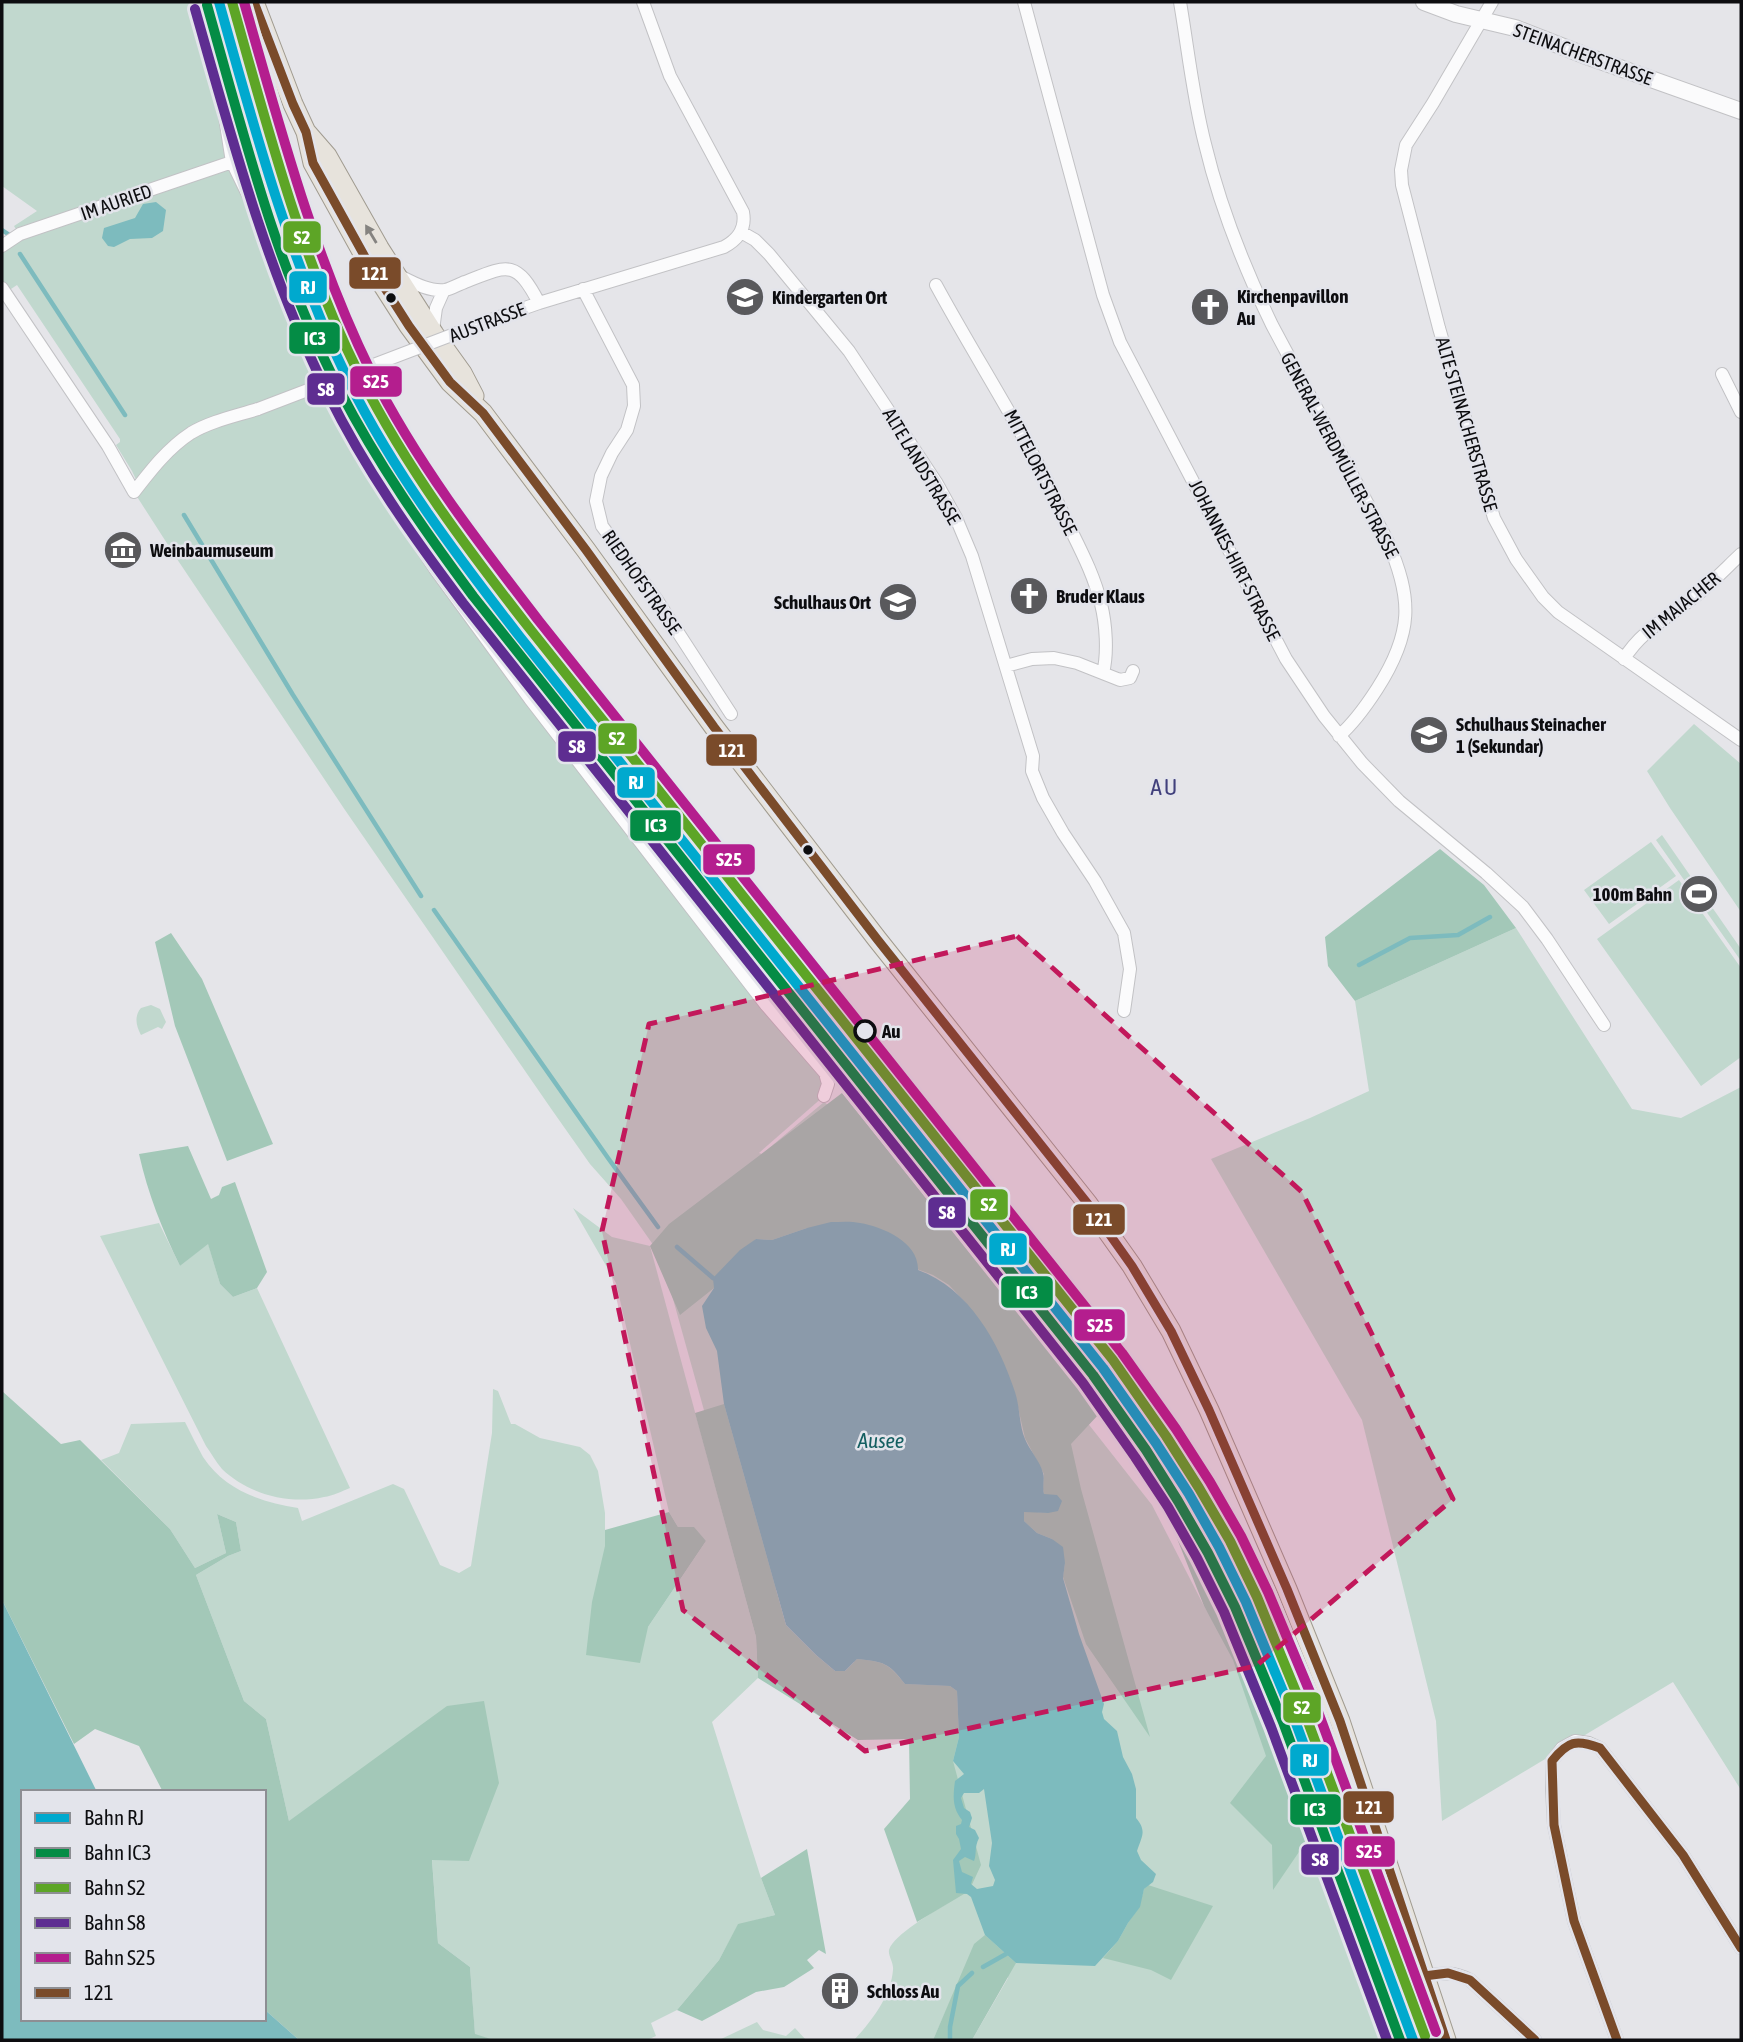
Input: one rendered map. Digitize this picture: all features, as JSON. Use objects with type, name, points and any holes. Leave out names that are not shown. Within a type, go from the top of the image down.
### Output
[{"type":"main road","points":[[254,2],[306,132],[313,163],[357,244],[384,288],[450,382],[483,413]]},
{"type":"main road","points":[[306,132],[327,156],[395,273],[433,334],[462,373],[483,413],[714,727],[877,939],[1088,1204],[1132,1266],[1171,1331],[1204,1399],[1287,1589],[1340,1721],[1446,2040]]},
{"type":"street","points":[[200,2],[217,67],[232,162],[249,197],[320,377],[357,450],[435,569],[530,699],[766,1005],[825,1073],[828,1084],[824,1096]]},
{"type":"street","points":[[643,2],[670,76],[743,212],[741,232]]},
{"type":"street","name":"JOHANNES-HIRT-STRASSE","points":[[1019,2],[1111,318],[1286,659],[1312,701],[1362,763],[1399,801],[1523,907],[1604,1025]]},
{"type":"street","name":"GENERAL-WERDMÜLLER-STRASSE","points":[[1180,2],[1204,142],[1231,231],[1266,313],[1387,540],[1404,585],[1406,621],[1397,653],[1362,711],[1339,736]]},
{"type":"street","name":"STEINACHERSTRASSE","points":[[1424,2],[1456,14],[1515,28],[1741,111]]},
{"type":"street","name":"ALTE STEINACHERSTRASSE","points":[[1492,2],[1406,145],[1401,170],[1402,185],[1440,328],[1494,518],[1516,559],[1543,597],[1558,612],[1741,740]]},
{"type":"street","name":"IM AURIED","points":[[2,246],[20,234],[232,162]]},
{"type":"street","name":"AUSTRASSE","points":[[2,288],[108,446],[134,492],[153,467],[192,433],[211,424],[539,303],[724,247],[741,232]]},
{"type":"street","name":"ALTE LANDSTRASSE","points":[[741,232],[755,240],[769,254],[849,351],[936,482],[956,518],[972,556],[1006,666],[1032,756],[1032,771],[1043,798],[1063,833],[1125,933],[1130,969],[1124,1011]]},
{"type":"street","points":[[395,273],[422,287],[444,290],[492,272],[510,270],[528,281],[539,303]]},
{"type":"street","name":"MITTELORTSTRASSE","points":[[936,285],[1017,423],[1085,559],[1102,607],[1105,662],[1102,673]]},
{"type":"street","name":"RIEDHOFSTRASSE","points":[[583,289],[632,385],[634,406],[627,430],[601,475],[596,501],[602,526],[657,600],[731,714]]},
{"type":"street","points":[[433,334],[436,308],[444,290]]},
{"type":"street","points":[[1722,374],[1741,412]]},
{"type":"street","name":"IM MAIACHER","points":[[1624,659],[1641,636],[1695,596],[1741,554]]},
{"type":"street","points":[[1006,666],[1032,659],[1055,658],[1077,663],[1120,680],[1130,678],[1133,671]]},
{"type":"street","points":[[1618,2040],[1571,1909],[1554,1825],[1552,1761],[1562,1748],[1575,1741],[1600,1748],[1683,1855],[1741,1948]]},
{"type":"street","points":[[1340,1910],[1351,1932],[1391,2040]]},
{"type":"street","points":[[1424,1976],[1448,1972],[1470,1980],[1535,2040]]},
{"type":"highlighted area","points":[[1017,936],[1302,1192],[1453,1499],[1256,1666],[865,1751],[683,1610],[602,1231],[649,1024]]},
{"type":"green space","points":[[2,2],[199,2],[227,140],[320,377],[435,569],[825,1073],[824,1096],[759,1153],[762,1154],[824,1102],[839,1113],[930,1222],[1152,1505],[1204,1606],[1241,1666],[1264,1748],[1307,1840],[1328,1871],[1340,1910],[1391,2040],[972,2040],[1008,1978],[976,1943],[933,2040],[854,2040],[873,2017],[888,1989],[893,1970],[889,1952],[892,1944],[915,1924],[948,1903],[919,1722],[746,1561],[661,1256],[552,1110],[345,810],[179,562],[134,492],[139,486],[116,445],[120,439],[17,285],[5,293],[2,286],[2,246],[19,234],[14,226],[37,211],[2,186]]},
{"type":"green space","points":[[1694,724],[1741,764],[1741,912],[1647,771]]},
{"type":"green space","name":"100m Bahn","points":[[1662,835],[1741,949],[1741,961],[1656,840]]},
{"type":"green space","points":[[1651,842],[1676,876],[1609,924],[1584,890]]},
{"type":"green space","points":[[1440,849],[1484,885],[1516,928],[1355,1001],[1328,966],[1325,937]]},
{"type":"green space","points":[[1679,880],[1741,968],[1741,1057],[1701,1086],[1597,939]]},
{"type":"green space","points":[[1516,928],[1632,1109],[1681,1118],[1741,1087],[1741,1790],[1673,1682],[1442,1821],[1436,1721],[1362,1420],[1211,1159],[1369,1091],[1355,1001]]},
{"type":"green space","points":[[171,933],[202,979],[273,1144],[227,1161],[175,1026],[155,942]]},
{"type":"green space","points":[[151,1005],[160,1009],[166,1022],[162,1029],[158,1027],[141,1035],[137,1014],[141,1008]]},
{"type":"green space","points":[[842,1093],[1099,1414],[1071,1444],[1150,1737],[1086,1644],[1063,1577],[1065,1563],[1052,1539],[1037,1533],[1024,1521],[1024,1511],[1048,1513],[1043,1489],[1044,1474],[1025,1438],[1015,1394],[985,1329],[949,1285],[933,1275],[807,1228],[772,1240],[756,1239],[714,1288],[680,1315],[650,1246],[669,1224]]},
{"type":"green space","points":[[188,1146],[211,1199],[219,1195],[222,1187],[235,1182],[267,1272],[257,1288],[233,1297],[220,1284],[208,1244],[180,1266],[156,1211],[139,1154]]},
{"type":"green space","points":[[573,1208],[612,1237],[650,1246],[756,1637],[758,1678],[712,1722],[775,1915],[738,1925],[719,1960],[677,2010],[651,2023],[656,2036],[647,2040],[494,2040],[475,2035],[470,1967],[438,1943],[432,1859],[289,1821],[266,1719],[244,1701],[196,1575],[241,1551],[236,1522],[217,1514],[226,1553],[195,1568],[170,1529],[101,1460],[119,1453],[131,1424],[185,1422],[203,1457],[222,1478],[244,1493],[298,1508],[302,1521],[393,1484],[404,1489],[440,1565],[459,1573],[471,1566],[492,1433],[493,1389],[498,1391],[511,1424],[540,1438],[580,1447],[590,1455],[598,1471],[605,1513],[605,1546],[648,1627],[706,1541],[678,1527],[669,1512],[616,1283]]},
{"type":"green space","points":[[159,1223],[180,1266],[208,1243],[220,1284],[233,1297],[257,1288],[350,1488],[331,1496],[311,1499],[283,1498],[256,1491],[232,1478],[222,1469],[206,1446],[100,1236]]},
{"type":"green space","points":[[2,1391],[61,1444],[80,1440],[170,1529],[195,1568],[226,1553],[217,1514],[236,1522],[241,1551],[196,1575],[244,1701],[266,1719],[289,1821],[447,1706],[484,1701],[499,1783],[469,1861],[432,1860],[438,1943],[470,1967],[475,2034],[494,2040],[299,2040],[266,2011],[266,1790],[162,1790],[139,1746],[95,1729],[74,1744],[2,1600]]},
{"type":"green space","points":[[724,1404],[786,1625],[835,1671],[845,1671],[857,1659],[873,1661],[889,1667],[905,1684],[950,1686],[957,1691],[959,1737],[953,1761],[981,1865],[969,1891],[917,1922],[884,1829],[910,1799],[909,1739],[858,1740],[758,1678],[756,1637],[695,1413]]},
{"type":"green space","points":[[669,1512],[678,1527],[694,1527],[706,1541],[648,1627],[640,1663],[586,1655],[592,1602],[605,1546],[605,1530]]},
{"type":"green space","points":[[1170,1521],[1216,1594],[1316,1827],[1273,1890],[1272,1845],[1230,1803],[1266,1756],[1233,1660],[1204,1606]]},
{"type":"green space","points":[[807,1849],[826,1954],[819,1950],[807,1960],[814,1968],[784,1987],[756,1992],[702,2021],[677,2010],[719,1960],[738,1924],[775,1915],[761,1878]]},
{"type":"green space","points":[[1148,1885],[1213,1906],[1171,1980],[1151,1970],[1103,1958],[1118,1941],[1139,1907],[1144,1889]]},
{"type":"green space","points":[[985,1935],[1016,1963],[972,2040],[933,2040],[974,1944]]},
{"type":"green space","points":[[757,2022],[763,2030],[786,2036],[795,2028],[806,2040],[719,2040]]},
{"type":"water","points":[[156,202],[166,210],[163,231],[152,238],[130,239],[114,247],[108,246],[102,238],[104,228],[135,218],[143,204]]},
{"type":"water","name":"Ausee","points":[[831,1222],[857,1222],[889,1232],[913,1251],[918,1270],[936,1278],[967,1304],[991,1337],[1008,1373],[1017,1398],[1023,1434],[1043,1473],[1044,1494],[1057,1495],[1062,1501],[1058,1511],[1024,1512],[1024,1521],[1037,1533],[1063,1547],[1063,1578],[1079,1634],[1104,1704],[1104,1719],[1117,1731],[1123,1757],[1136,1789],[1136,1818],[1142,1830],[1137,1851],[1141,1860],[1156,1874],[1153,1882],[1144,1889],[1140,1907],[1118,1941],[1095,1966],[1016,1963],[985,1935],[971,1897],[956,1893],[953,1860],[961,1849],[956,1826],[961,1824],[962,1820],[955,1806],[954,1792],[955,1781],[964,1774],[953,1761],[959,1737],[957,1691],[950,1686],[905,1684],[885,1664],[874,1661],[857,1659],[845,1671],[835,1671],[786,1625],[724,1404],[717,1351],[706,1328],[702,1306],[714,1288],[713,1278],[740,1250],[756,1239],[772,1240]],"holes":[[[984,1789],[992,1843],[989,1866],[995,1880],[993,1886],[977,1889],[971,1884],[973,1877],[962,1872],[959,1861],[965,1857],[974,1861],[979,1838],[975,1830],[969,1827],[972,1818],[970,1812],[964,1808],[961,1798],[964,1793],[979,1793]]]},
{"type":"water","points":[[2,1600],[96,1790],[21,1790],[21,2021],[266,2021],[266,2011],[299,2040],[2,2040]]},
{"type":"waterway","points":[[2,230],[8,234]]},
{"type":"waterway","points":[[20,254],[125,415]]},
{"type":"waterway","points":[[184,515],[293,695],[421,896]]},
{"type":"waterway","points":[[434,910],[658,1227]]},
{"type":"waterway","points":[[1359,965],[1410,938],[1458,935],[1490,917]]},
{"type":"waterway","points":[[677,1247],[713,1278]]},
{"type":"waterway","points":[[983,1967],[1006,1954]]},
{"type":"waterway","points":[[950,2040],[958,1986],[972,1973]]},
{"type":"rail line","name":"RJ","points":[[219,2],[275,195],[309,290],[349,382],[407,482],[450,545],[520,637],[1103,1368],[1189,1494],[1246,1602],[1294,1718],[1413,2040]]},
{"type":"rail line","name":"S2","points":[[232,2],[288,193],[321,287],[361,378],[418,477],[461,539],[530,629],[1113,1360],[1199,1488],[1230,1541],[1257,1597],[1305,1714],[1425,2036]]},
{"type":"rail line","name":"S25","points":[[244,2],[299,190],[332,282],[371,372],[428,470],[539,621],[1122,1353],[1210,1482],[1241,1536],[1268,1592],[1317,1709],[1436,2032]]},
{"type":"rail line","name":"IC3","points":[[207,5],[280,250],[318,345],[370,445],[419,521],[473,596],[1093,1375],[1146,1450],[1208,1553],[1235,1607],[1283,1722],[1400,2040]]},
{"type":"rail line","name":"S8","points":[[195,9],[237,156],[269,253],[306,348],[342,422],[408,528],[463,603],[1083,1383],[1168,1507],[1224,1612],[1271,1727],[1387,2040]]},
{"type":"transit line","name":"121","points":[[254,2],[306,132],[313,163],[365,257],[409,326],[450,382],[483,413],[714,727],[877,939],[1088,1204],[1132,1266],[1171,1331],[1209,1410],[1287,1589],[1340,1721],[1446,2040]]},
{"type":"transit line","name":"121","points":[[1552,1761],[1563,1749],[1573,1744],[1585,1743],[1600,1748],[1683,1855],[1741,1948]]},
{"type":"transit line","name":"121","points":[[1552,1761],[1554,1825],[1574,1921],[1617,2040]]},
{"type":"transit line","name":"121","points":[[1424,1976],[1448,1973],[1470,1980],[1535,2040]]},
{"type":"place","name":"Kindergarten Ort","points":[[745,297]]},
{"type":"place","name":"Kirchenpavillon Au","points":[[1210,307]]},
{"type":"place","name":"Weinbaumuseum","points":[[123,550]]},
{"type":"place","name":"Bruder Klaus","points":[[1029,596]]},
{"type":"place","name":"Schulhaus Ort","points":[[898,602]]},
{"type":"place","name":"Schulhaus Steinacher 1 (Sekundar)","points":[[1429,735]]},
{"type":"place","name":"100m Bahn","points":[[1699,894]]},
{"type":"place","name":"Au","points":[[865,1031]]},
{"type":"place","name":"Schloss Au","points":[[840,1991]]},
{"type":"district","name":"AU","points":[[1165,787]]}]
